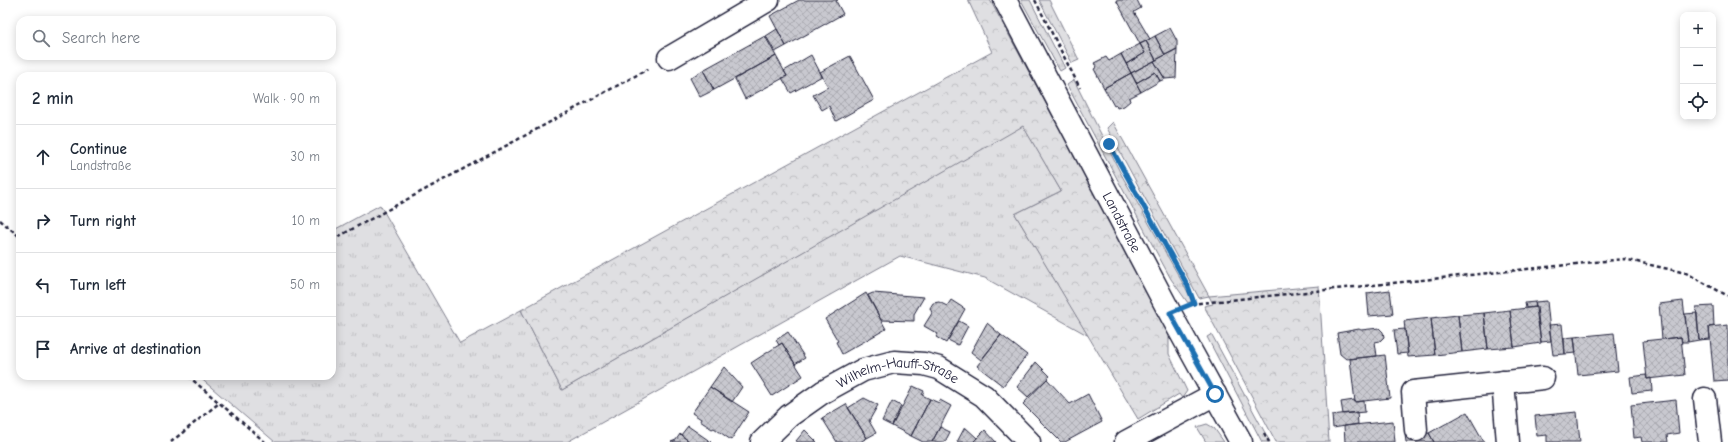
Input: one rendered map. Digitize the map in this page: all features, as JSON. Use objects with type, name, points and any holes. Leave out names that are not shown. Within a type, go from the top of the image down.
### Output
[{"type":"street","points":[[669,58],[768,0]]},
{"type":"street","name":"Landstraße","points":[[1005,0],[1170,313],[1241,442]]},
{"type":"street","name":"Wilhelm-Hauff-Straße","points":[[762,442],[789,416],[823,392],[863,370],[894,362],[906,362],[924,364],[938,368],[984,396],[1029,442]]},
{"type":"street","points":[[1416,430],[1412,392],[1544,378]]},
{"type":"street","points":[[1503,382],[1508,442]]},
{"type":"street","points":[[1126,442],[1215,394]]},
{"type":"street","points":[[1705,399],[1710,442]]},
{"type":"path","points":[[1035,0],[1084,95]]},
{"type":"path","points":[[336,238],[669,58]]},
{"type":"path","points":[[1120,164],[1188,286],[1197,310]]},
{"type":"path","points":[[0,220],[16,234]]},
{"type":"path","points":[[1170,313],[1194,303],[1624,259],[1686,273],[1728,296]]},
{"type":"path","points":[[193,380],[265,442]]},
{"type":"path","points":[[170,442],[219,403]]},
{"type":"path","points":[[1262,428],[1269,442]]},
{"type":"green space","points":[[968,0],[990,0],[1169,331],[1169,354],[1187,391],[1182,398],[1179,394],[1138,419],[1015,214],[1061,191],[1023,126],[562,390],[521,310],[992,52]]},
{"type":"green space","points":[[1021,0],[1030,0],[1065,68],[1060,71]]},
{"type":"green space","points":[[1039,0],[1049,0],[1079,60],[1072,63]]},
{"type":"green space","points":[[1074,80],[1121,174],[1193,301],[1188,303],[1171,279],[1152,244],[1067,85]]},
{"type":"green space","points":[[1113,122],[1209,296],[1199,298],[1107,128]]},
{"type":"green space","points":[[1023,125],[1061,191],[1015,214],[1089,336],[985,278],[900,256],[567,442],[275,442],[203,380],[336,380],[336,229],[380,205],[460,343],[521,310],[562,390]]},
{"type":"green space","points":[[1319,286],[1329,442],[1276,442],[1204,306],[1213,304],[1209,296]]},
{"type":"green space","points":[[1212,334],[1270,442],[1262,442],[1207,337]]},
{"type":"green space","points":[[1207,424],[1214,428],[1224,442],[1206,442],[1197,427]]},
{"type":"building","points":[[799,0],[838,0],[836,1],[843,14],[786,46],[770,16]]},
{"type":"building","points":[[1116,0],[1137,0],[1141,8],[1134,12],[1150,39],[1140,44]]},
{"type":"building","points":[[1170,28],[1177,41],[1177,49],[1165,55],[1155,36]]},
{"type":"building","points":[[777,29],[786,46],[775,52],[766,36]]},
{"type":"building","points":[[765,36],[776,56],[714,90],[703,70]]},
{"type":"building","points":[[1155,36],[1165,55],[1156,60],[1146,41]]},
{"type":"building","points":[[1146,41],[1156,60],[1131,73],[1126,64],[1145,53],[1140,44]]},
{"type":"building","points":[[1140,44],[1145,53],[1126,64],[1121,54]]},
{"type":"building","points":[[1177,49],[1176,78],[1165,79],[1154,61]]},
{"type":"building","points":[[1121,54],[1131,73],[1104,88],[1094,69],[1097,67],[1094,63],[1106,57],[1109,61]]},
{"type":"building","points":[[811,55],[822,76],[791,93],[782,78],[787,76],[784,71]]},
{"type":"building","points":[[776,56],[787,76],[745,99],[735,79]]},
{"type":"building","points":[[850,56],[874,100],[836,121],[829,106],[822,110],[813,95],[828,87],[820,72]]},
{"type":"building","points":[[1154,61],[1165,79],[1160,81],[1155,72],[1136,83],[1131,73]]},
{"type":"building","points":[[703,70],[714,90],[700,97],[690,78]]},
{"type":"building","points":[[1155,72],[1160,81],[1141,92],[1136,83]]},
{"type":"building","points":[[1131,73],[1141,92],[1129,98],[1130,101],[1124,106],[1117,108],[1116,105],[1114,106],[1104,88]]},
{"type":"building","points":[[1390,290],[1393,314],[1369,316],[1367,293]]},
{"type":"building","points":[[866,293],[886,329],[842,354],[836,342],[838,341],[825,319]]},
{"type":"building","points":[[873,293],[924,297],[914,314],[914,321],[881,320],[868,295]]},
{"type":"building","points":[[951,300],[965,309],[946,343],[936,337],[938,334],[924,326],[932,313],[930,308],[933,303],[939,302],[947,306]]},
{"type":"building","points":[[1547,301],[1551,341],[1541,342],[1535,302]]},
{"type":"building","points":[[1683,301],[1688,342],[1682,342],[1681,337],[1662,339],[1659,304]]},
{"type":"building","points":[[1535,302],[1536,307],[1526,308],[1525,303]]},
{"type":"building","points":[[1713,306],[1714,326],[1709,327],[1710,339],[1699,340],[1696,307]]},
{"type":"building","points":[[1537,307],[1541,343],[1514,347],[1510,310]]},
{"type":"building","points":[[1510,310],[1514,347],[1488,349],[1484,313]]},
{"type":"building","points":[[1484,313],[1488,349],[1462,352],[1458,315]]},
{"type":"building","points":[[1697,313],[1699,340],[1688,342],[1685,314]]},
{"type":"building","points":[[1458,315],[1462,352],[1435,355],[1431,318]]},
{"type":"building","points":[[1431,318],[1435,355],[1408,357],[1404,321]]},
{"type":"building","points":[[959,321],[968,326],[958,345],[948,340]]},
{"type":"building","points":[[987,323],[1001,335],[981,360],[971,352]]},
{"type":"building","points":[[1562,324],[1565,354],[1553,355],[1549,325]]},
{"type":"building","points":[[1728,325],[1728,380],[1714,381],[1709,327]]},
{"type":"building","points":[[1379,328],[1383,332],[1384,337],[1380,341],[1375,342],[1377,356],[1346,359],[1340,354],[1337,333],[1359,329]]},
{"type":"building","points":[[1405,329],[1408,353],[1397,354],[1394,330]]},
{"type":"building","points":[[788,332],[805,358],[795,364],[782,343],[779,345],[776,340]]},
{"type":"building","points":[[1614,333],[1618,371],[1578,375],[1574,337]]},
{"type":"building","points":[[1001,335],[1027,355],[1003,386],[977,366]]},
{"type":"building","points":[[1574,337],[1576,353],[1565,354],[1564,338]]},
{"type":"building","points":[[1681,337],[1685,375],[1647,379],[1643,341]]},
{"type":"building","points":[[782,343],[803,376],[772,396],[751,363]]},
{"type":"building","points":[[1385,355],[1390,398],[1355,402],[1350,359]]},
{"type":"building","points":[[1036,362],[1050,376],[1028,397],[1017,387]]},
{"type":"building","points":[[724,367],[742,387],[732,402],[710,387]]},
{"type":"building","points":[[1646,375],[1647,379],[1651,378],[1652,391],[1632,393],[1630,377]]},
{"type":"building","points":[[1047,379],[1070,404],[1088,394],[1102,422],[1065,442],[1061,442],[1023,404]]},
{"type":"building","points":[[913,386],[924,391],[922,395],[930,399],[911,436],[892,426]]},
{"type":"building","points":[[710,387],[749,412],[731,440],[714,428],[712,429],[700,421],[701,419],[692,413]]},
{"type":"building","points":[[864,398],[878,405],[869,421],[876,433],[867,438],[848,408]]},
{"type":"building","points":[[930,399],[939,403],[940,400],[951,406],[932,442],[923,442],[911,436]]},
{"type":"building","points":[[1354,400],[1355,402],[1364,401],[1365,412],[1343,414],[1341,402]]},
{"type":"building","points":[[1676,400],[1679,433],[1667,435],[1668,442],[1642,442],[1641,437],[1634,438],[1631,405]]},
{"type":"building","points":[[892,401],[901,406],[892,426],[882,421]]},
{"type":"building","points":[[846,404],[867,438],[860,442],[837,442],[822,418]]},
{"type":"building","points":[[1357,412],[1358,424],[1333,428],[1332,415]]},
{"type":"building","points":[[1467,412],[1484,442],[1434,442],[1429,433]]},
{"type":"building","points":[[1577,412],[1580,442],[1547,442],[1547,435],[1537,436],[1535,416]]},
{"type":"building","points":[[1393,421],[1395,442],[1345,442],[1344,426]]},
{"type":"building","points":[[688,426],[711,442],[690,442],[681,435]]},
{"type":"building","points":[[940,427],[950,432],[945,442],[932,442]]},
{"type":"building","points":[[965,427],[977,438],[973,442],[957,442]]},
{"type":"building","points":[[805,430],[817,442],[796,441]]},
{"type":"building","points":[[985,430],[996,442],[973,442]]},
{"type":"building","points":[[1429,433],[1434,442],[1406,442],[1405,435]]},
{"type":"building","points":[[680,434],[690,442],[671,442],[676,440]]},
{"type":"route","points":[[1109,144],[1188,286],[1194,303],[1170,313],[1215,394]]}]
